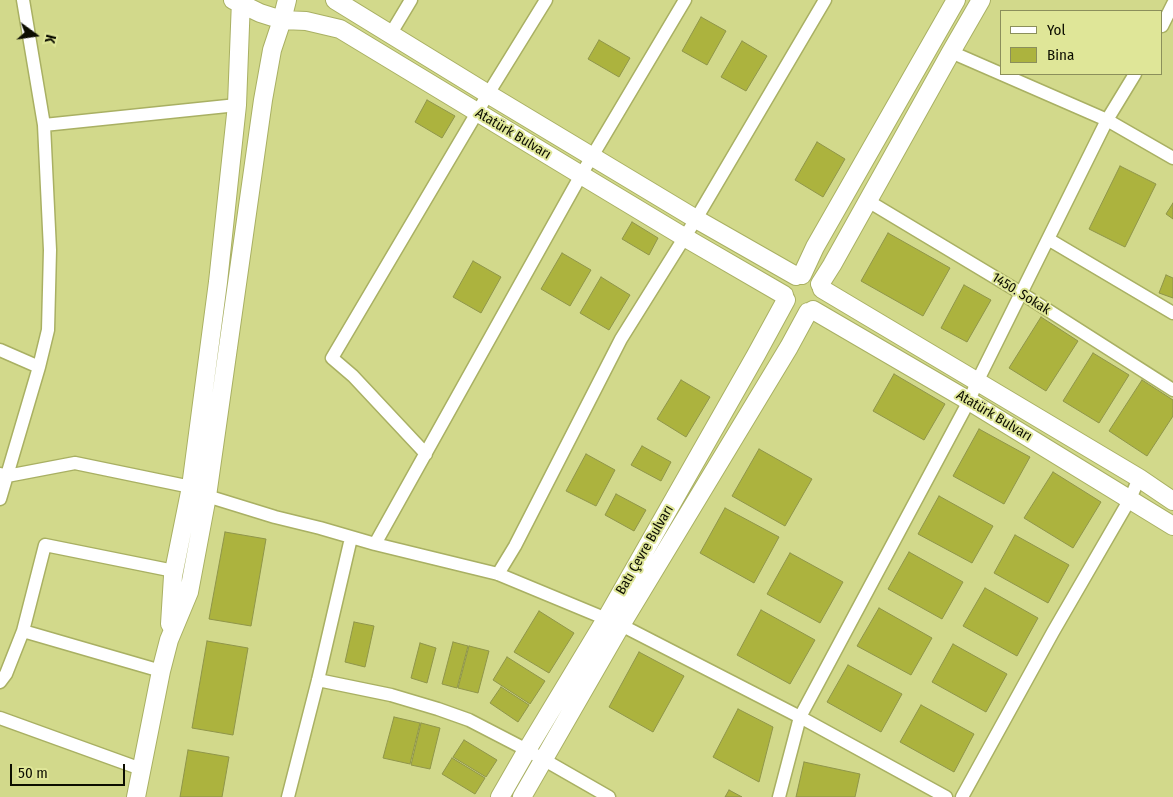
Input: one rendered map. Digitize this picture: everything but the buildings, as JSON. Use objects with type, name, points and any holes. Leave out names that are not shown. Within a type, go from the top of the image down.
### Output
[{"type":"main road","points":[[136,797],[161,671],[169,640],[188,592],[207,496],[263,100],[272,50],[287,0]]},
{"type":"main road","name":"Atatürk Bulvarı","points":[[335,0],[696,219],[799,275]]},
{"type":"main road","points":[[799,275],[956,0]]},
{"type":"main road","points":[[821,286],[951,52],[982,0]]},
{"type":"main road","points":[[169,640],[174,571],[191,487],[218,282],[237,105],[239,1]]},
{"type":"main road","name":"Atatürk Bulvarı","points":[[239,1],[260,13],[282,20],[306,21],[340,29],[785,298]]},
{"type":"main road","points":[[799,275],[812,276],[821,286],[821,301],[818,306],[810,311],[802,313],[792,309],[785,298],[787,284],[791,279],[799,275]]},
{"type":"main road","name":"Atatürk Bulvarı","points":[[821,286],[977,382],[1139,478],[1172,495]]},
{"type":"main road","name":"Batı Çevre Bulvarı","points":[[522,797],[543,761],[613,622],[785,298]]},
{"type":"main road","name":"Atatürk Bulvarı","points":[[810,311],[969,401],[1173,526]]},
{"type":"main road","name":"Batı Çevre Bulvarı","points":[[500,797],[527,750],[613,622],[789,347],[810,311]]},
{"type":"street","points":[[0,499],[3,475],[39,367],[48,330],[50,250],[44,125],[23,0]]},
{"type":"street","points":[[390,35],[411,0]]},
{"type":"street","points":[[426,454],[353,376],[332,358],[488,94],[546,0]]},
{"type":"street","points":[[375,544],[580,175],[685,0]]},
{"type":"street","points":[[498,574],[515,546],[621,339],[696,219],[825,0]]},
{"type":"street","points":[[1163,24],[1173,4]]},
{"type":"street","points":[[951,52],[1000,73]]},
{"type":"street","points":[[1004,75],[1107,120],[1173,158]]},
{"type":"street","points":[[779,797],[800,717],[969,401],[1107,120],[1134,75]]},
{"type":"street","points":[[44,125],[237,105]]},
{"type":"street","name":"1450. Sokak","points":[[868,201],[1021,293],[1173,390]]},
{"type":"street","points":[[1048,239],[1173,313]]},
{"type":"street","points":[[0,350],[39,367]]},
{"type":"street","points":[[3,475],[75,463],[191,487],[207,496],[275,517],[351,538],[498,574],[613,622],[800,717],[946,797]]},
{"type":"street","points":[[962,797],[1053,632],[1130,499],[1139,478]]},
{"type":"street","points":[[288,797],[351,538]]},
{"type":"street","points":[[0,682],[6,674],[23,631],[45,544],[174,571]]},
{"type":"street","points":[[23,631],[161,671]]},
{"type":"street","points":[[318,680],[391,695],[469,720],[527,750],[543,761],[609,797]]},
{"type":"street","points":[[0,718],[141,768]]}]
